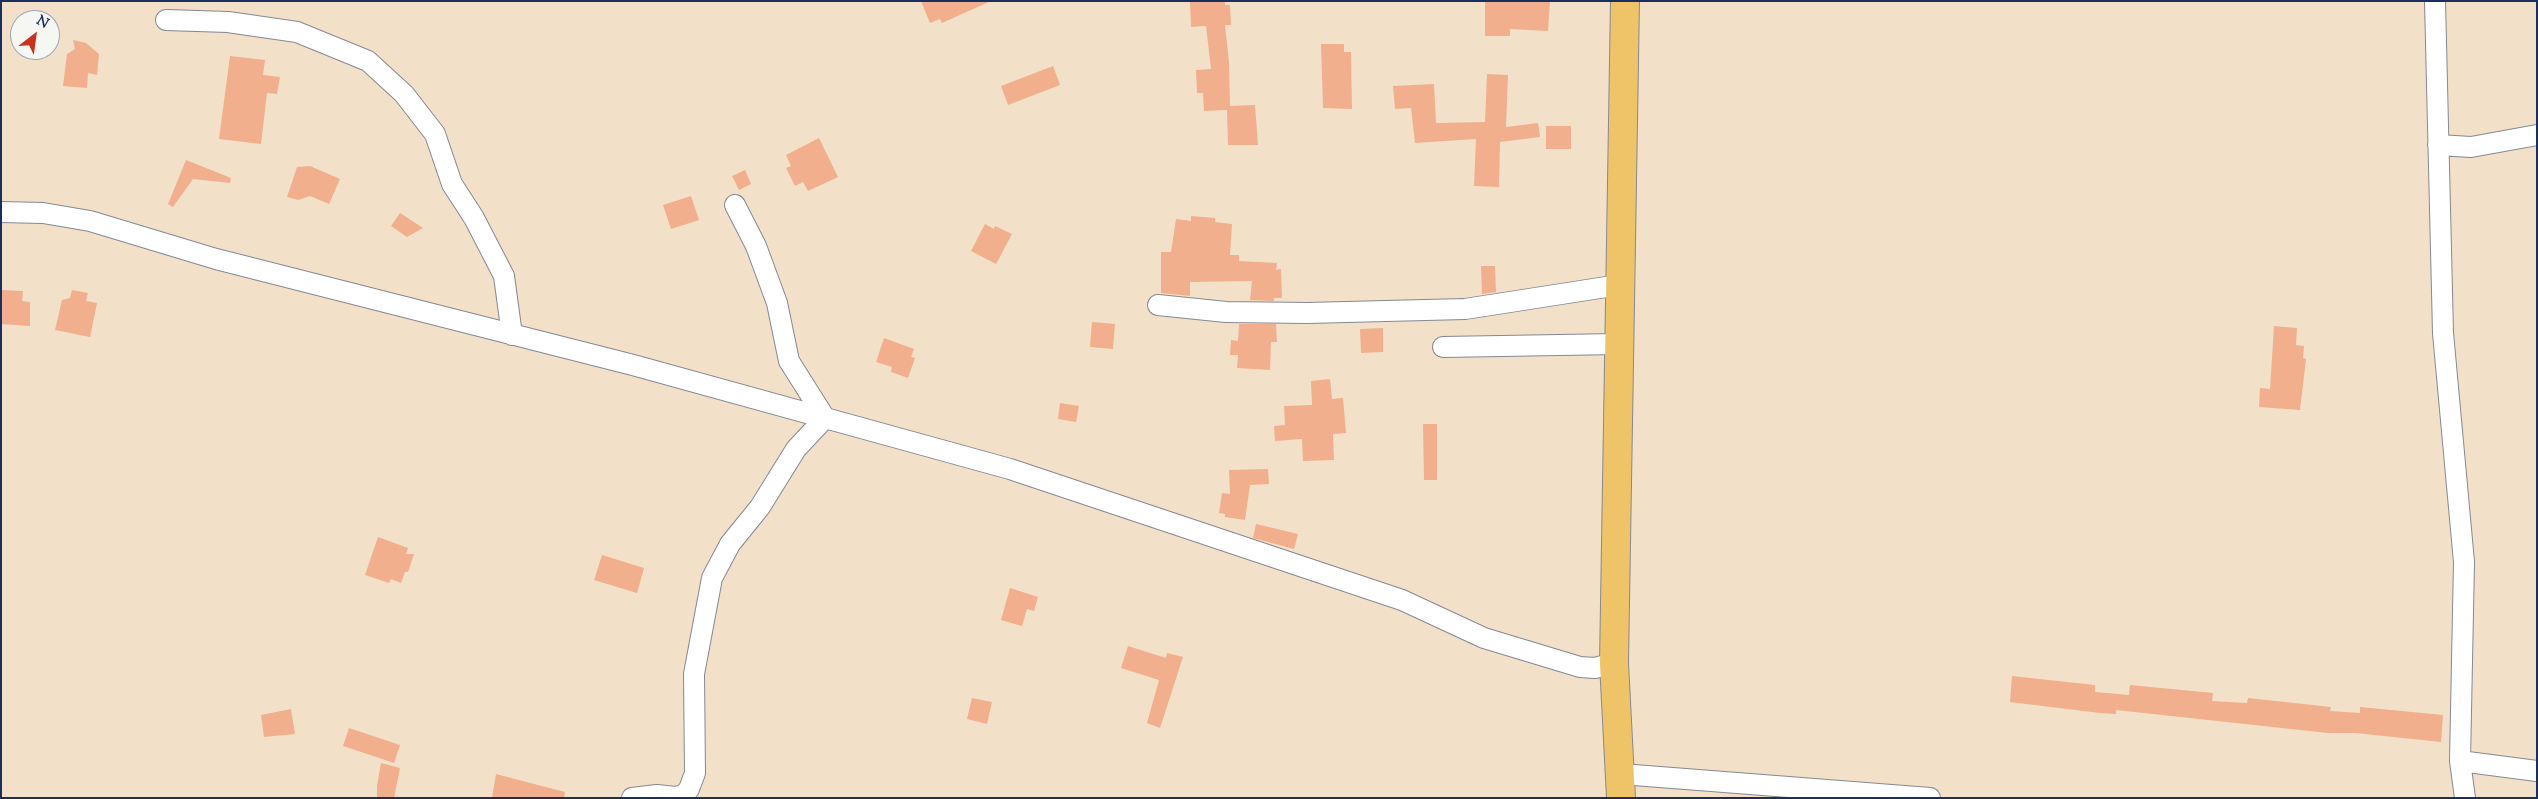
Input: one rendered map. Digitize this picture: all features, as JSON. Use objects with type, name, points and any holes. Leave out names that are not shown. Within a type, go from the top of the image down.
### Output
[{"type":"highway","points":[[1621,786],[1614,663],[1625,1]]},
{"type":"street","points":[[2435,1],[2443,333],[2464,562],[2460,761],[2465,798]]},
{"type":"street","points":[[166,20],[228,22],[297,32],[368,61],[404,94],[435,134],[452,184],[474,218],[504,276],[512,335]]},
{"type":"street","points":[[2438,145],[2471,147],[2537,135]]},
{"type":"street","points":[[735,205],[756,246],[777,303],[789,361],[825,418]]},
{"type":"street","points":[[1,212],[43,213],[90,221],[216,259],[512,335],[1010,469],[1402,600],[1484,638],[1580,667],[1595,668],[1614,663]]},
{"type":"street","points":[[1158,305],[1226,312],[1307,313],[1466,309],[1619,286]]},
{"type":"street","points":[[1442,347],[1618,344]]},
{"type":"street","points":[[632,798],[657,795],[676,797],[684,795],[689,789],[695,773],[694,674],[712,578],[730,544],[760,507],[796,449],[825,418]]},
{"type":"street","points":[[2460,761],[2537,771]]},
{"type":"street","points":[[1621,786],[1930,798]]},
{"type":"building","points":[[921,1],[991,1],[942,23],[940,19],[930,23]]},
{"type":"building","points":[[1190,1],[1225,1],[1225,5],[1230,5],[1231,25],[1225,25],[1229,62],[1230,106],[1255,105],[1258,145],[1228,145],[1227,110],[1204,111],[1203,93],[1197,93],[1196,70],[1211,69],[1206,26],[1191,27]]},
{"type":"building","points":[[1485,1],[1550,1],[1548,31],[1510,29],[1510,36],[1485,36]]},
{"type":"building","points":[[73,40],[86,43],[99,54],[97,75],[88,73],[87,88],[63,86],[67,54],[75,49]]},
{"type":"building","points":[[1321,44],[1344,44],[1344,52],[1351,52],[1352,109],[1323,108]]},
{"type":"building","points":[[230,56],[265,60],[263,75],[280,77],[277,94],[267,93],[261,144],[219,139]]},
{"type":"building","points":[[1053,66],[1060,85],[1008,105],[1001,86]]},
{"type":"building","points":[[1487,74],[1508,75],[1506,127],[1538,123],[1540,137],[1500,142],[1499,187],[1474,186],[1476,139],[1415,143],[1411,108],[1395,109],[1393,86],[1434,84],[1436,123],[1485,122]]},
{"type":"building","points":[[1546,126],[1571,126],[1571,149],[1546,149]]},
{"type":"building","points":[[819,138],[838,177],[808,191],[803,182],[795,186],[786,168],[791,166],[786,155]]},
{"type":"building","points":[[186,160],[231,178],[230,183],[193,179],[173,207],[168,204]]},
{"type":"building","points":[[310,166],[340,179],[329,204],[310,196],[298,200],[287,197],[297,167]]},
{"type":"building","points":[[745,170],[751,184],[739,190],[732,176]]},
{"type":"building","points":[[691,196],[699,220],[671,229],[663,205]]},
{"type":"building","points":[[400,213],[423,228],[407,237],[391,226]]},
{"type":"building","points":[[1191,216],[1215,218],[1215,222],[1232,224],[1230,255],[1239,255],[1239,261],[1277,263],[1276,270],[1281,269],[1282,298],[1274,298],[1274,301],[1250,300],[1252,281],[1190,282],[1190,296],[1161,293],[1161,252],[1171,252],[1176,219],[1191,221]]},
{"type":"building","points":[[985,224],[994,229],[995,226],[1012,234],[996,264],[971,251]]},
{"type":"building","points":[[1481,266],[1495,266],[1496,292],[1482,294]]},
{"type":"building","points":[[1,290],[23,291],[22,301],[30,302],[30,326],[1,324]]},
{"type":"building","points":[[72,290],[88,293],[86,301],[97,303],[90,337],[55,330],[62,300],[70,298]]},
{"type":"building","points":[[1092,322],[1115,324],[1113,349],[1090,347]]},
{"type":"building","points":[[1239,324],[1276,324],[1277,342],[1271,342],[1270,370],[1237,368],[1238,355],[1230,355],[1231,340],[1238,341]]},
{"type":"building","points":[[2274,326],[2297,328],[2296,345],[2304,346],[2303,358],[2306,359],[2300,410],[2259,407],[2260,388],[2270,389]]},
{"type":"building","points":[[1383,328],[1383,352],[1361,353],[1360,329]]},
{"type":"building","points":[[884,338],[914,349],[911,357],[915,358],[908,378],[891,372],[892,367],[876,362]]},
{"type":"building","points":[[1330,379],[1332,399],[1343,398],[1346,433],[1333,434],[1334,460],[1303,461],[1302,439],[1275,441],[1274,426],[1285,425],[1284,406],[1312,405],[1311,381]]},
{"type":"building","points":[[1060,403],[1079,406],[1076,422],[1058,419]]},
{"type":"building","points":[[1423,424],[1437,424],[1437,480],[1424,480]]},
{"type":"building","points":[[1268,469],[1269,484],[1250,485],[1245,520],[1225,517],[1225,514],[1219,513],[1222,493],[1230,494],[1229,470]]},
{"type":"building","points":[[1256,524],[1298,534],[1294,549],[1253,538]]},
{"type":"building","points":[[378,537],[408,548],[406,554],[414,554],[408,572],[405,572],[401,583],[391,579],[389,583],[365,575]]},
{"type":"building","points":[[602,555],[644,568],[637,593],[594,580]]},
{"type":"building","points":[[1010,588],[1038,597],[1034,611],[1027,609],[1022,626],[1001,620]]},
{"type":"building","points":[[1128,646],[1166,658],[1167,653],[1183,657],[1160,728],[1147,723],[1159,680],[1121,668]]},
{"type":"building","points":[[2012,676],[2095,685],[2095,692],[2129,695],[2130,685],[2213,693],[2212,701],[2247,703],[2248,698],[2331,707],[2330,711],[2360,713],[2360,707],[2443,715],[2441,742],[2355,733],[2328,733],[2116,710],[2116,714],[2100,713],[2010,702]]},
{"type":"building","points":[[972,698],[992,702],[987,724],[967,719]]},
{"type":"building","points":[[291,709],[295,734],[264,737],[261,715]]},
{"type":"building","points":[[349,728],[400,745],[394,763],[343,746]]},
{"type":"building","points":[[381,763],[400,768],[394,798],[377,798]]},
{"type":"building","points":[[496,774],[565,792],[564,798],[492,798]]}]
